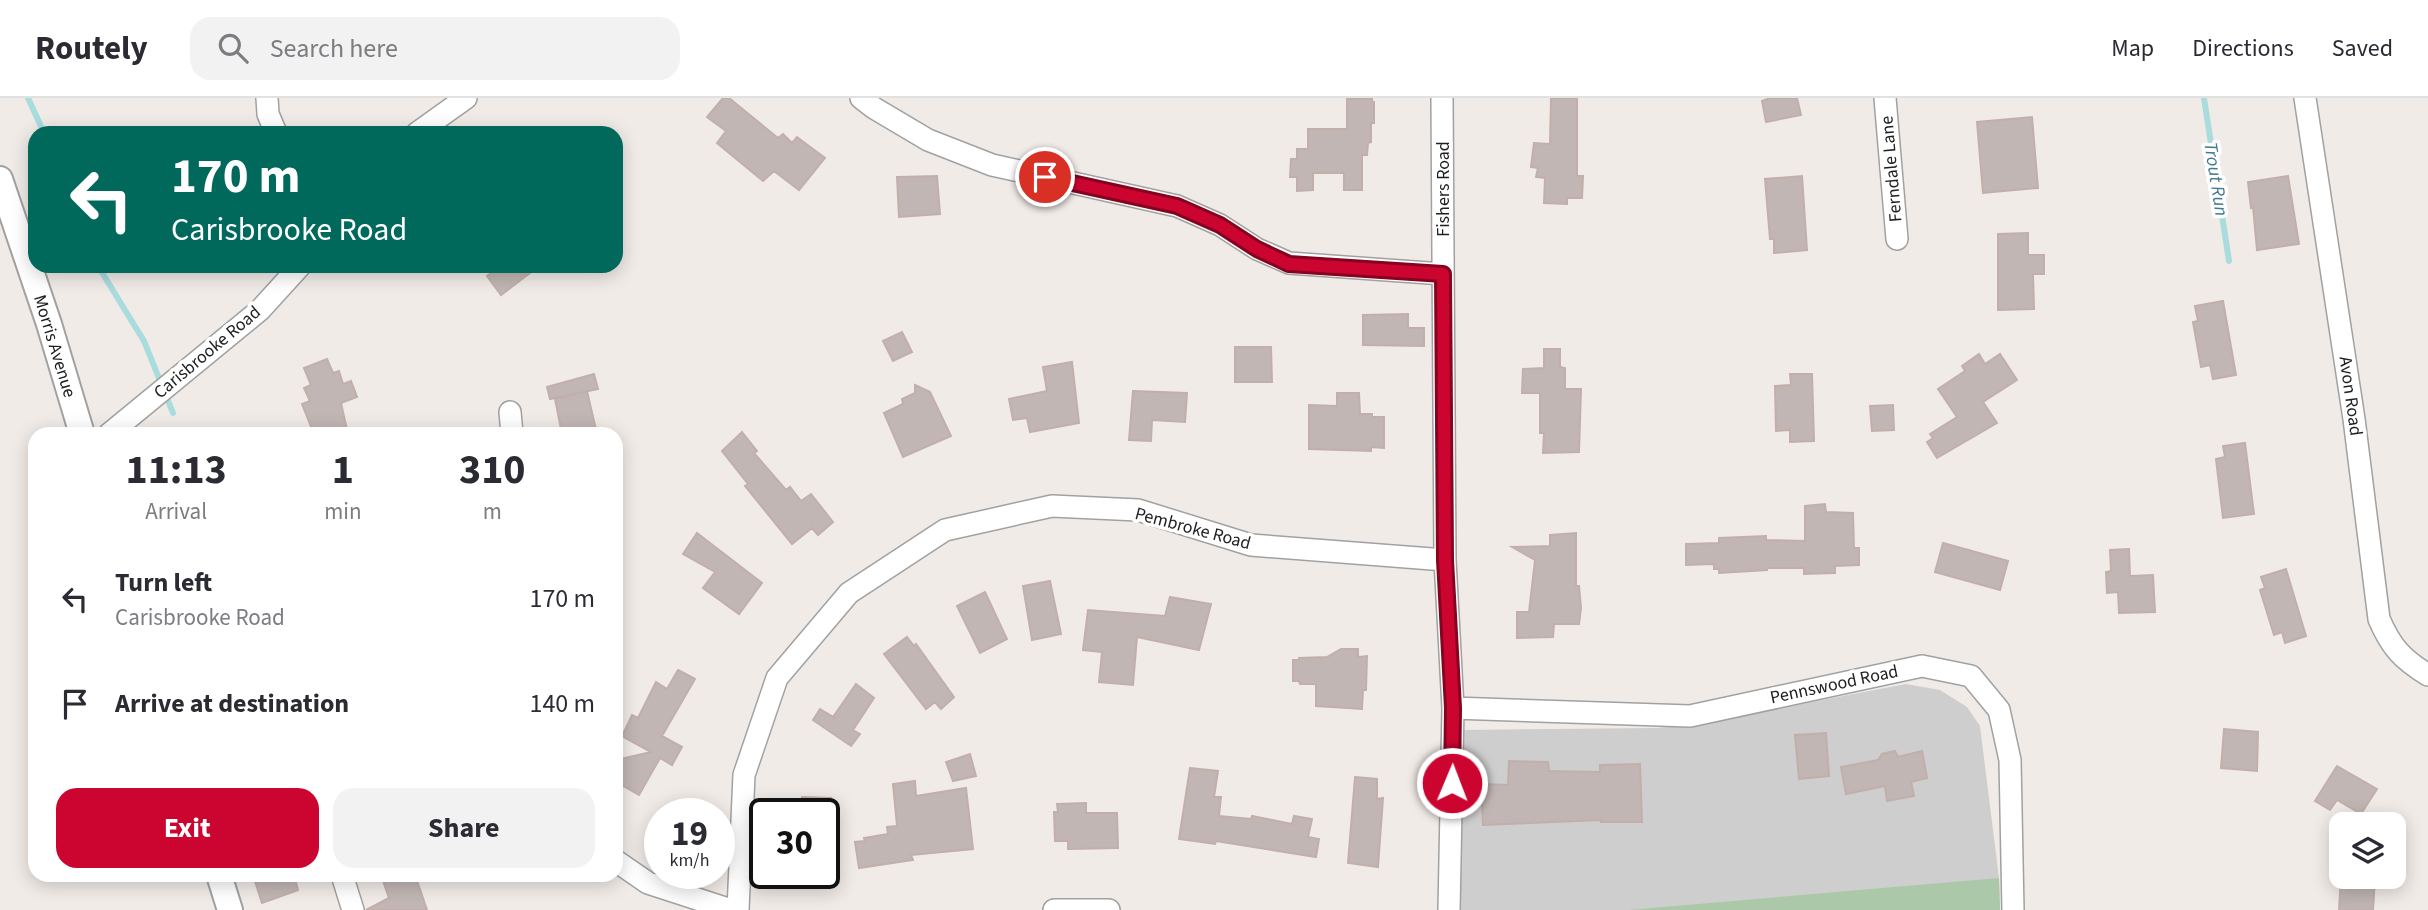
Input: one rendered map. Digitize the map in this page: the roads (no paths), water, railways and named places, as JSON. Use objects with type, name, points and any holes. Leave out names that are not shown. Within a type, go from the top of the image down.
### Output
[{"type":"street","points":[[267,98],[268,114],[273,126]]},
{"type":"street","points":[[427,126],[466,98]]},
{"type":"street","points":[[861,98],[928,140],[992,165],[1177,206],[1220,225],[1257,249],[1289,264],[1443,274]]},
{"type":"street","name":"Fishers Road","points":[[1442,98],[1445,560],[1453,708],[1449,910]]},
{"type":"street","name":"Ferndale Lane","points":[[1885,98],[1897,239]]},
{"type":"street","name":"Avon Road","points":[[2305,98],[2354,419],[2379,619],[2388,640],[2405,660],[2428,675]]},
{"type":"street","name":"Morris Avenue","points":[[0,178],[28,261]]},
{"type":"street","name":"Morris Avenue","points":[[32,273],[80,427]]},
{"type":"street","name":"Carisbrooke Road","points":[[118,427],[260,310],[294,273]]},
{"type":"street","points":[[510,412],[511,427]]},
{"type":"street","name":"Pembroke Road","points":[[737,910],[744,775],[778,678],[849,593],[945,530],[1052,506],[1138,510],[1251,545],[1445,560]]},
{"type":"street","name":"Pennswood Road","points":[[1453,708],[1690,716],[1922,666],[1971,677],[1998,710],[2010,760],[2013,910]]},
{"type":"street","points":[[623,866],[648,883],[731,910]]},
{"type":"street","points":[[221,882],[230,910]]},
{"type":"street","points":[[344,882],[353,910]]},
{"type":"street","points":[[1054,910],[1109,910]]},
{"type":"waterway","points":[[28,98],[41,126]]},
{"type":"waterway","name":"Trout Run","points":[[2204,98],[2229,261]]},
{"type":"waterway","points":[[102,273],[144,341],[173,413]]}]
